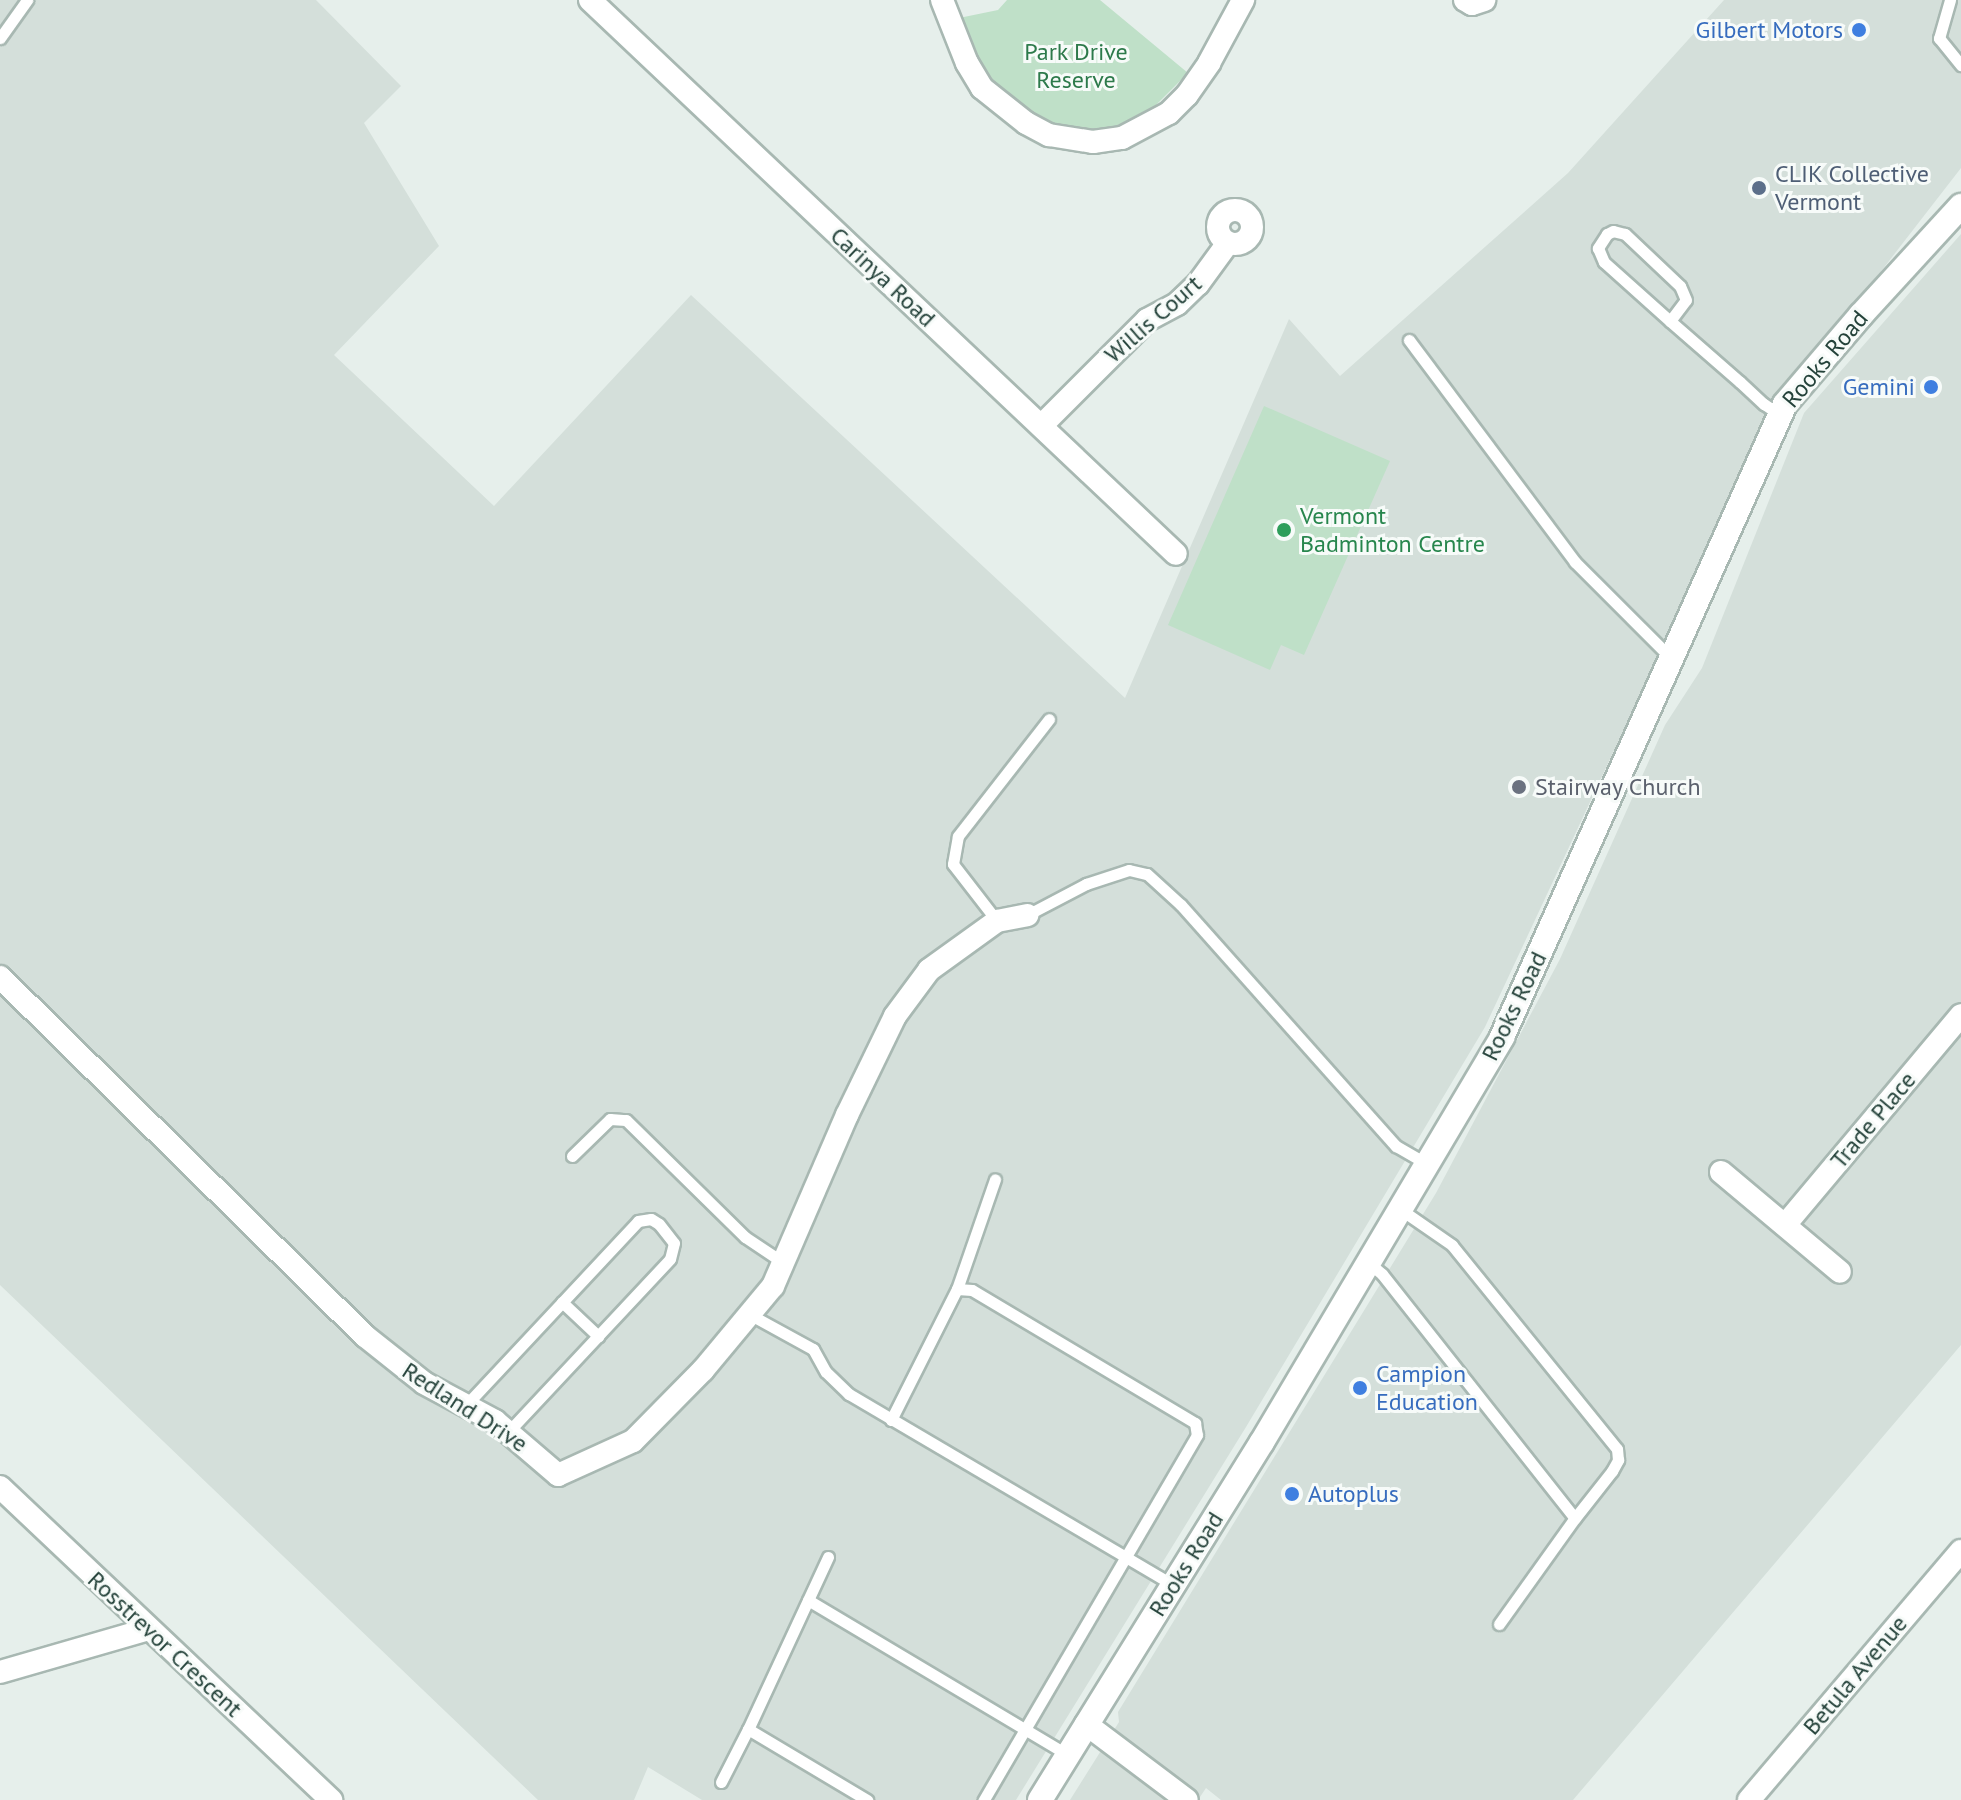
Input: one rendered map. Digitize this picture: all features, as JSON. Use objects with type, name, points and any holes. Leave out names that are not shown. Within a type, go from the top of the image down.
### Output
[{"type":"street","name":"Carinya Road","points":[[590,0],[1176,554]]},
{"type":"street","points":[[942,0],[967,63],[982,88],[1004,107],[1049,135],[1080,141],[1110,141],[1157,123],[1187,95],[1243,0]]},
{"type":"street","points":[[1465,0],[1472,4],[1484,0]]},
{"type":"street","name":"Rooks Road","points":[[1040,1800],[1369,1263],[1502,1037],[1779,414],[1861,315],[1957,219]]},
{"type":"street","name":"Willis Court","points":[[1041,426],[1147,320],[1177,304],[1198,284],[1228,243]]},
{"type":"street","name":"Redland Drive","points":[[0,977],[365,1336],[424,1383],[509,1431],[558,1475],[633,1441],[703,1370],[773,1286],[847,1115],[895,1016],[929,970],[997,921],[1027,915]]},
{"type":"street","name":"Trade Place","points":[[1785,1225],[1961,1015]]},
{"type":"street","points":[[1721,1172],[1840,1272]]},
{"type":"street","name":"Rosstrevor Crescent","points":[[0,1487],[331,1800]]},
{"type":"street","name":"Betula Avenue","points":[[1749,1800],[1961,1551]]},
{"type":"street","points":[[0,1672],[149,1629]]},
{"type":"street","points":[[1086,1724],[1187,1800]]},
{"type":"lane","points":[[0,38],[27,0]]},
{"type":"lane","points":[[1950,0],[1939,38],[1961,65]]},
{"type":"lane","points":[[1670,321],[1686,300],[1680,286],[1625,234],[1613,231],[1607,234],[1600,242],[1598,255],[1670,321],[1779,414]]},
{"type":"lane","points":[[1409,340],[1575,562],[1672,659]]},
{"type":"lane","points":[[997,921],[953,864],[958,836],[1049,719]]},
{"type":"lane","points":[[1027,915],[1086,884],[1129,870],[1147,874],[1181,905],[1396,1146],[1426,1163]]},
{"type":"lane","points":[[572,1156],[610,1119],[626,1120],[745,1237],[784,1263]]},
{"type":"lane","points":[[891,1420],[957,1289],[995,1179]]},
{"type":"lane","points":[[1400,1209],[1452,1245],[1617,1449],[1618,1460],[1612,1471],[1499,1624]]},
{"type":"lane","points":[[466,1405],[638,1221],[651,1219],[659,1224],[674,1243],[670,1259],[509,1431]]},
{"type":"lane","points":[[1369,1263],[1382,1274],[1575,1518]]},
{"type":"lane","points":[[957,1289],[972,1290],[1195,1423],[1197,1435],[984,1800]]},
{"type":"lane","points":[[562,1302],[598,1336]]},
{"type":"lane","points":[[749,1314],[813,1349],[826,1372],[849,1394],[1173,1585]]},
{"type":"lane","points":[[721,1782],[828,1557]]},
{"type":"lane","points":[[808,1600],[1068,1755]]},
{"type":"lane","points":[[748,1729],[867,1800]]},
{"type":"shaded area","points":[[0,0],[316,0],[401,86],[364,123],[439,246],[334,355],[494,506],[691,295],[1125,698],[1289,319],[1340,376],[1568,173],[1724,0],[1961,0],[1961,168],[1772,412],[1485,1027],[1246,1427],[1016,1800],[702,1800],[648,1767],[634,1800],[538,1800],[0,1285]]},
{"type":"shaded area","points":[[1961,234],[1961,1345],[1573,1800],[1221,1800],[1206,1788],[1198,1800],[1070,1800],[1119,1722],[1118,1712],[1436,1193],[1560,959],[1665,725],[1702,668],[1804,413]]},
{"type":"green space","name":"Park Drive Reserve","points":[[1007,0],[1100,0],[1188,73],[1144,117],[1085,135],[1038,124],[985,75],[959,18],[998,10]]},
{"type":"green space","name":"Vermont Badminton Centre","points":[[1264,406],[1390,461],[1304,655],[1281,645],[1270,670],[1168,625]]},
{"type":"place","name":"Gilbert Motors","points":[[1859,30]]},
{"type":"place","name":"CLIK Collective Vermont","points":[[1759,188]]},
{"type":"place","name":"Gemini","points":[[1931,387]]},
{"type":"place","name":"Vermont Badminton Centre","points":[[1284,530]]},
{"type":"place","name":"Stairway Church","points":[[1519,787]]},
{"type":"place","name":"Campion Education","points":[[1360,1388]]},
{"type":"place","name":"Autoplus","points":[[1292,1494]]}]
